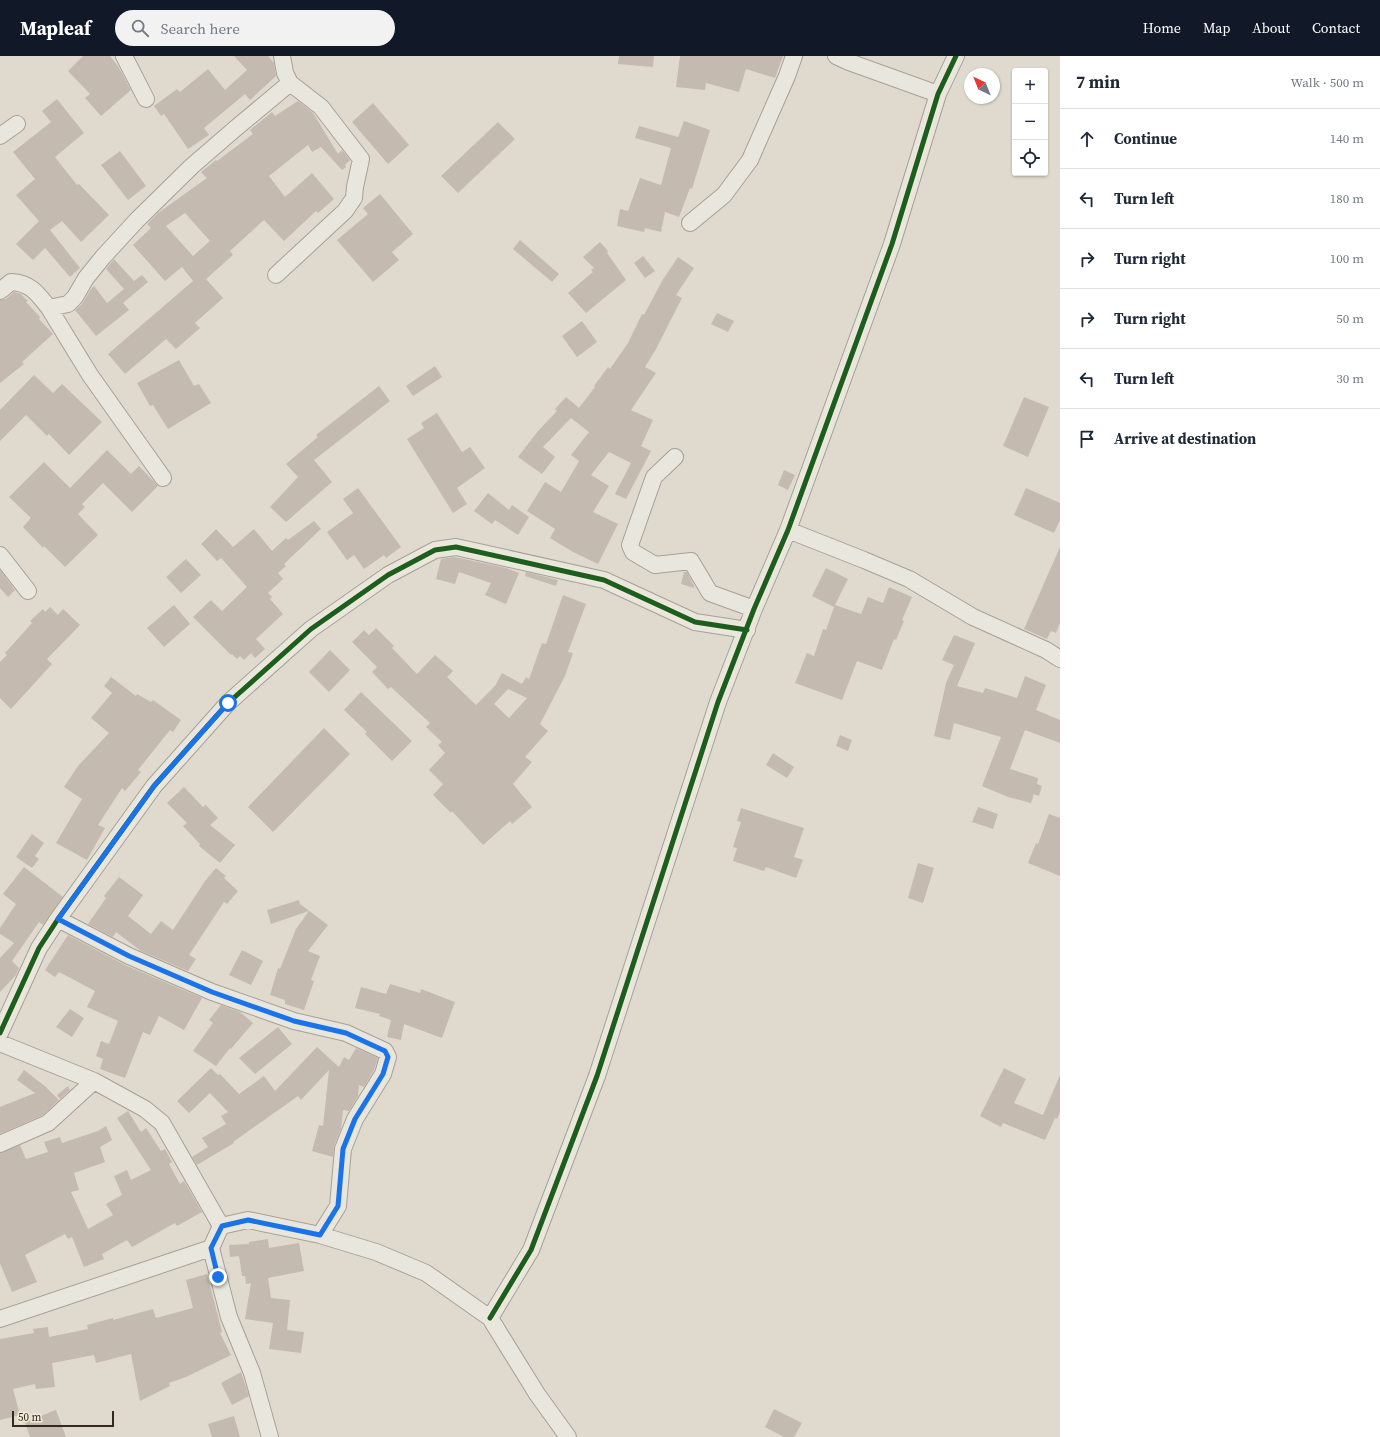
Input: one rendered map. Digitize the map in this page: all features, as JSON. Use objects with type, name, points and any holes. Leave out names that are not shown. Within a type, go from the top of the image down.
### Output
[{"type":"street","points":[[124,56],[146,99]]},
{"type":"street","points":[[276,275],[345,211],[354,198],[354,187],[361,160],[321,107],[290,83],[285,73],[282,56]]},
{"type":"street","points":[[690,223],[724,195],[750,160],[787,76],[794,56]]},
{"type":"street","points":[[836,56],[938,94]]},
{"type":"street","points":[[490,1318],[531,1250],[591,1091],[718,702],[754,609],[788,530],[892,244],[938,94],[956,56]]},
{"type":"street","points":[[50,308],[68,304],[103,257],[142,215],[192,166],[290,83]]},
{"type":"street","points":[[0,136],[18,124]]},
{"type":"street","points":[[0,291],[11,282],[21,282],[32,288],[50,308],[90,375],[163,478]]},
{"type":"street","points":[[675,457],[654,477],[631,541],[630,545],[633,552],[655,565],[691,561],[710,593],[754,609]]},
{"type":"street","points":[[788,530],[909,579],[974,617],[1046,650],[1060,659]]},
{"type":"street","points":[[0,1032],[39,948],[58,919],[154,786],[228,703],[311,629],[388,575],[435,550],[456,547],[604,580],[696,622],[747,630]]},
{"type":"street","points":[[0,555],[28,591]]},
{"type":"street","points":[[58,919],[129,956],[212,992],[294,1021],[346,1033],[385,1051],[388,1057],[383,1074],[355,1119],[343,1149],[338,1206],[320,1235]]},
{"type":"street","points":[[0,1043],[94,1082],[145,1109],[162,1123],[222,1226]]},
{"type":"street","points":[[0,1144],[48,1123],[94,1082]]},
{"type":"street","points":[[222,1226],[248,1220],[320,1235],[376,1252],[426,1273],[490,1318],[537,1394],[568,1437]]},
{"type":"street","points":[[222,1226],[211,1248],[229,1318],[252,1373],[270,1437]]},
{"type":"street","points":[[0,1319],[211,1248]]},
{"type":"building","points":[[83,56],[110,56],[118,66],[131,90],[101,116],[85,98],[90,94],[68,71]]},
{"type":"building","points":[[234,56],[268,56],[274,63],[276,76],[250,100],[245,94],[204,128],[209,135],[188,149],[164,114],[161,116],[154,106],[177,89],[180,92],[208,69],[225,90],[247,70]]},
{"type":"building","points":[[619,56],[654,56],[653,67],[618,64]]},
{"type":"building","points":[[680,56],[783,56],[775,78],[746,69],[739,92],[706,83],[705,90],[676,87]]},
{"type":"building","points":[[57,99],[84,133],[55,157],[77,185],[79,184],[109,215],[81,242],[62,221],[50,230],[80,268],[70,277],[45,248],[33,260],[16,244],[39,221],[16,195],[35,179],[13,152],[51,122],[42,111]]},
{"type":"building","points":[[298,101],[313,113],[338,154],[342,150],[350,160],[345,165],[346,167],[342,170],[321,147],[312,152],[308,145],[269,176],[285,197],[312,173],[334,199],[318,213],[316,211],[284,241],[264,220],[230,251],[233,255],[206,279],[223,298],[195,323],[200,328],[176,349],[166,339],[125,374],[108,354],[193,281],[182,267],[165,281],[133,245],[151,228],[147,224],[158,213],[207,178],[201,172],[253,134],[250,130],[272,112],[275,116]],"holes":[[[185,213],[210,241],[193,256],[166,226]]]},
{"type":"building","points":[[373,103],[409,145],[388,164],[352,122]]},
{"type":"building","points":[[684,121],[710,130],[692,189],[690,188],[679,217],[665,212],[661,232],[645,228],[644,232],[617,226],[620,209],[628,211],[640,178],[661,185],[671,148],[635,138],[639,126],[678,137]]},
{"type":"building","points":[[498,122],[515,139],[458,193],[441,176]]},
{"type":"building","points":[[120,151],[146,186],[128,200],[101,165]]},
{"type":"building","points":[[380,194],[413,234],[392,252],[399,260],[373,282],[337,240],[368,214],[363,208]]},
{"type":"building","points":[[520,240],[559,274],[552,282],[513,249]]},
{"type":"building","points":[[600,242],[608,251],[607,253],[626,280],[586,313],[568,293],[593,272],[591,270],[594,268],[583,257]]},
{"type":"building","points":[[643,256],[655,271],[645,278],[634,263]]},
{"type":"building","points":[[678,257],[694,268],[676,295],[682,298],[645,367],[656,373],[631,410],[653,420],[641,446],[651,451],[626,499],[615,494],[631,463],[609,452],[591,475],[609,486],[593,512],[618,524],[598,564],[573,552],[550,538],[555,529],[527,511],[545,482],[561,492],[579,461],[571,455],[589,432],[571,418],[543,447],[555,457],[542,474],[518,457],[538,431],[557,411],[555,409],[566,397],[579,408],[608,367],[610,369],[628,343],[642,314],[644,315],[662,281]]},
{"type":"building","points":[[114,259],[134,281],[142,275],[148,282],[123,303],[129,310],[96,336],[75,310],[82,304],[94,286],[107,303],[124,289],[106,269]]},
{"type":"building","points":[[14,292],[21,294],[28,301],[26,302],[53,334],[22,362],[24,364],[0,383],[0,300],[6,299]]},
{"type":"building","points":[[717,313],[734,321],[728,332],[711,324]]},
{"type":"building","points":[[582,321],[597,342],[577,357],[562,336]]},
{"type":"building","points":[[179,360],[194,386],[199,384],[211,403],[168,429],[153,405],[150,406],[137,383]]},
{"type":"building","points":[[435,366],[442,377],[413,396],[406,386]]},
{"type":"building","points":[[34,375],[53,393],[62,384],[102,422],[69,455],[49,434],[47,436],[26,415],[0,441],[0,410]]},
{"type":"building","points":[[379,386],[390,401],[314,460],[332,482],[286,522],[270,507],[298,477],[286,464],[318,437],[316,435]]},
{"type":"building","points":[[1024,397],[1049,407],[1028,457],[1003,446]]},
{"type":"building","points":[[437,413],[462,452],[470,447],[485,468],[457,488],[467,504],[453,513],[407,439],[424,428],[421,423]]},
{"type":"building","points":[[107,450],[131,474],[139,466],[158,486],[132,512],[103,483],[82,504],[85,507],[78,514],[98,535],[65,567],[44,546],[43,548],[23,527],[31,518],[9,497],[44,462],[70,488]]},
{"type":"building","points":[[784,470],[795,475],[788,490],[778,485]]},
{"type":"building","points":[[358,488],[401,547],[386,558],[384,555],[364,569],[354,555],[347,560],[327,532],[353,513],[343,499]]},
{"type":"building","points":[[1026,488],[1060,503],[1060,520],[1054,533],[1014,515]]},
{"type":"building","points":[[488,493],[509,510],[512,505],[529,517],[518,535],[495,520],[492,524],[474,511]]},
{"type":"building","points":[[314,521],[321,529],[284,564],[286,566],[278,573],[283,579],[268,593],[272,597],[270,599],[283,614],[256,639],[265,649],[255,658],[251,653],[244,660],[240,656],[237,659],[232,654],[231,655],[193,617],[211,600],[222,611],[247,587],[221,558],[217,561],[201,544],[216,529],[233,547],[254,529],[272,551],[286,538],[288,540]]},
{"type":"building","points":[[1060,547],[1060,623],[1056,633],[1051,631],[1047,639],[1024,629]]},
{"type":"building","points":[[455,557],[506,568],[519,573],[506,604],[485,595],[491,583],[459,572],[455,584],[436,579],[441,559]]},
{"type":"building","points":[[186,559],[201,575],[181,593],[166,577]]},
{"type":"building","points":[[826,568],[848,579],[835,605],[861,614],[868,597],[883,603],[889,587],[912,597],[902,620],[904,621],[896,640],[894,639],[882,670],[857,661],[842,700],[795,683],[807,653],[814,656],[823,629],[826,630],[834,607],[812,596]]},
{"type":"building","points":[[0,570],[15,590],[8,597],[0,588]]},
{"type":"building","points":[[526,572],[558,580],[556,586],[525,576]]},
{"type":"building","points":[[684,572],[687,572],[694,588],[681,584]]},
{"type":"building","points":[[563,595],[586,604],[568,652],[573,653],[565,676],[540,724],[548,731],[525,757],[532,762],[513,784],[532,807],[512,824],[510,821],[483,845],[452,811],[451,813],[433,795],[443,784],[429,770],[445,753],[438,745],[442,742],[426,727],[430,723],[391,687],[388,689],[372,672],[377,667],[352,642],[364,630],[369,635],[376,628],[394,646],[392,648],[417,674],[435,655],[453,671],[447,677],[476,705],[495,686],[502,673],[522,684],[526,677],[529,679],[542,643],[546,644]],"holes":[[[508,689],[527,698],[509,718],[494,704]]]},
{"type":"building","points":[[174,605],[190,624],[164,647],[147,628]]},
{"type":"building","points":[[50,607],[58,615],[63,609],[80,625],[47,659],[52,664],[11,709],[0,698],[0,662],[7,655],[5,653],[32,623],[30,621],[43,609],[45,612]]},
{"type":"building","points":[[954,635],[975,643],[957,686],[983,693],[985,688],[1017,698],[1025,676],[1046,685],[1036,710],[1060,720],[1060,743],[1025,730],[1010,769],[1038,778],[1037,784],[1042,786],[1039,796],[1034,794],[1031,803],[1008,797],[982,786],[1001,737],[954,723],[950,740],[934,736],[946,683],[954,665],[942,660]]},
{"type":"building","points":[[330,650],[350,670],[329,692],[309,672]]},
{"type":"building","points":[[111,677],[136,696],[137,694],[151,702],[153,700],[181,720],[173,732],[170,730],[138,770],[141,772],[125,791],[122,788],[98,825],[105,828],[87,860],[56,843],[82,799],[64,787],[78,766],[109,733],[91,718],[112,693],[104,686]]},
{"type":"building","points":[[361,692],[412,741],[392,761],[365,734],[367,732],[344,710]]},
{"type":"building","points":[[324,728],[350,754],[273,832],[248,807]]},
{"type":"building","points":[[840,735],[852,740],[848,751],[836,746]]},
{"type":"building","points":[[773,753],[794,767],[787,778],[766,765]]},
{"type":"building","points":[[184,787],[203,807],[206,805],[218,818],[210,825],[235,845],[220,863],[199,846],[200,844],[183,826],[187,823],[167,803]]},
{"type":"building","points":[[978,807],[998,814],[993,829],[972,822]]},
{"type":"building","points":[[741,808],[804,828],[794,857],[803,860],[796,878],[766,867],[764,871],[733,861],[737,848],[733,847],[741,822],[737,821]]},
{"type":"building","points":[[1049,814],[1060,818],[1060,876],[1028,863],[1036,843],[1038,844]]},
{"type":"building","points":[[32,834],[44,843],[35,856],[39,859],[32,868],[16,857]]},
{"type":"building","points":[[918,863],[934,868],[923,903],[908,898]]},
{"type":"building","points":[[24,867],[63,897],[43,925],[39,922],[12,961],[19,968],[16,975],[0,992],[0,958],[14,943],[0,934],[0,928],[16,904],[3,894]]},
{"type":"building","points":[[216,868],[226,876],[224,878],[238,891],[227,904],[224,902],[189,955],[196,959],[188,971],[141,951],[116,932],[113,937],[88,924],[106,898],[104,896],[119,877],[143,895],[128,916],[151,934],[161,921],[173,930],[205,881]]},
{"type":"building","points":[[299,900],[300,904],[328,925],[308,951],[320,956],[311,980],[314,981],[304,1010],[285,1004],[285,1000],[270,995],[278,968],[280,969],[296,929],[309,911],[271,924],[267,910]]},
{"type":"building","points":[[68,935],[125,965],[202,998],[184,1030],[159,1016],[150,1035],[143,1032],[125,1078],[100,1069],[103,1059],[96,1056],[101,1041],[109,1044],[118,1021],[87,1007],[95,991],[59,972],[55,977],[45,970]]},
{"type":"building","points":[[242,950],[263,961],[251,985],[229,975]]},
{"type":"building","points":[[390,984],[420,993],[421,989],[455,1002],[442,1038],[404,1024],[401,1040],[387,1037],[391,1020],[379,1016],[380,1014],[355,1008],[361,987],[386,994]]},
{"type":"building","points":[[221,1005],[240,1012],[253,1023],[216,1066],[193,1051],[213,1023],[209,1020]]},
{"type":"building","points":[[70,1009],[84,1018],[72,1037],[56,1027]]},
{"type":"building","points":[[278,1027],[292,1044],[255,1074],[239,1058]]},
{"type":"building","points":[[317,1047],[339,1067],[344,1057],[349,1060],[356,1048],[378,1058],[374,1070],[364,1087],[359,1085],[358,1096],[349,1111],[343,1110],[341,1129],[334,1146],[333,1157],[312,1151],[319,1125],[323,1126],[329,1070],[301,1100],[298,1096],[233,1142],[234,1143],[197,1165],[192,1157],[208,1147],[202,1138],[226,1124],[221,1116],[228,1112],[210,1093],[189,1113],[177,1101],[211,1068],[218,1075],[220,1074],[239,1094],[264,1076],[275,1091]]},
{"type":"building","points":[[1004,1068],[1026,1079],[1014,1103],[1043,1115],[1060,1075],[1060,1112],[1057,1119],[1055,1118],[1045,1140],[1003,1123],[1001,1127],[980,1116]]},
{"type":"building","points":[[24,1070],[46,1087],[59,1100],[43,1115],[0,1134],[0,1107],[35,1093],[17,1080]]},
{"type":"building","points":[[68,1086],[70,1090],[60,1099],[57,1095]]},
{"type":"building","points":[[128,1111],[141,1132],[146,1128],[161,1151],[165,1149],[172,1162],[169,1164],[180,1184],[184,1181],[202,1212],[177,1226],[175,1223],[132,1247],[127,1240],[102,1254],[104,1259],[84,1267],[72,1237],[68,1239],[65,1234],[25,1255],[37,1282],[12,1292],[0,1263],[0,1153],[20,1145],[26,1159],[48,1152],[44,1142],[60,1137],[62,1143],[98,1131],[106,1126],[112,1140],[100,1147],[105,1162],[74,1173],[79,1190],[71,1192],[88,1229],[113,1215],[106,1204],[122,1195],[114,1176],[127,1170],[131,1180],[151,1170],[117,1118]]},
{"type":"building","points":[[268,1239],[269,1248],[299,1243],[304,1271],[268,1278],[271,1298],[290,1300],[287,1330],[304,1332],[301,1353],[269,1349],[273,1323],[245,1319],[251,1283],[246,1284],[245,1276],[242,1276],[239,1256],[230,1257],[229,1245],[249,1244],[249,1242]]},
{"type":"building","points":[[207,1274],[222,1332],[220,1333],[231,1355],[186,1377],[169,1383],[170,1386],[140,1401],[131,1354],[96,1363],[94,1355],[52,1363],[55,1387],[36,1389],[35,1384],[13,1389],[20,1415],[0,1420],[0,1339],[34,1333],[33,1329],[48,1327],[49,1337],[88,1329],[87,1325],[113,1318],[113,1320],[153,1309],[156,1318],[193,1308],[186,1280]]},
{"type":"building","points":[[241,1372],[249,1396],[232,1405],[221,1383]]},
{"type":"building","points":[[774,1409],[802,1423],[794,1437],[784,1437],[765,1427]]},
{"type":"building","points":[[56,1410],[66,1437],[30,1437],[25,1422]]},
{"type":"building","points":[[234,1416],[240,1437],[212,1437],[208,1424]]},
{"type":"cycle path","points":[[490,1318],[531,1250],[597,1076],[718,702],[754,609],[788,530],[892,244],[938,94],[956,56]]},
{"type":"cycle path","points":[[0,1033],[39,948],[58,919],[154,786],[228,703],[311,629],[388,575],[435,550],[456,547],[604,580],[695,622],[747,630]]},
{"type":"route","points":[[218,1277],[211,1248],[222,1226],[248,1220],[320,1235],[338,1206],[343,1149],[355,1119],[383,1074],[388,1057],[385,1051],[346,1033],[294,1021],[212,992],[129,956],[58,919],[154,786],[228,703]]}]
